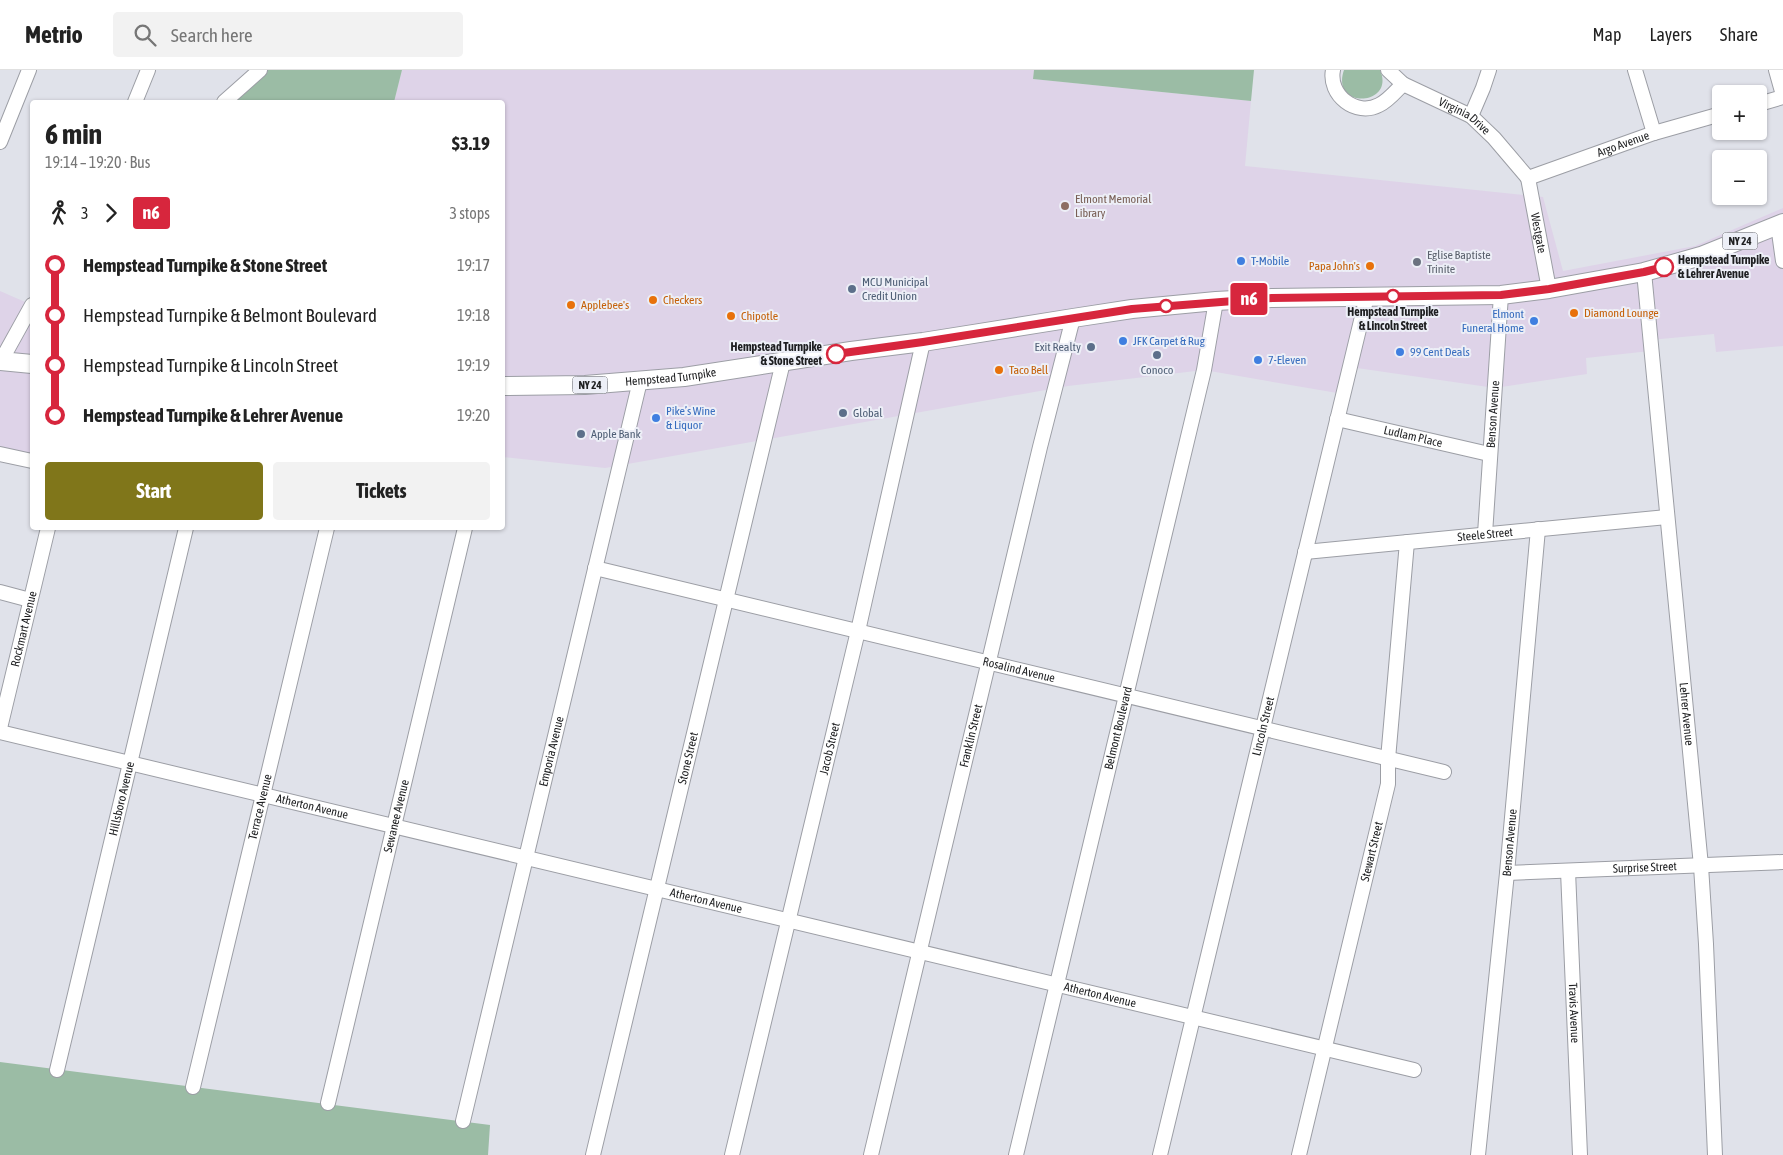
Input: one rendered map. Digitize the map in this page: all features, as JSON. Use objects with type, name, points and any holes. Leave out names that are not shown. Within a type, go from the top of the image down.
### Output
[{"type":"main road","name":"Hempstead Turnpike","points":[[505,386],[585,385],[684,377],[1132,309],[1216,301],[1367,296],[1501,295],[1549,289],[1644,272],[1702,256],[1780,224]]},
{"type":"main road","points":[[0,361],[30,364]]},
{"type":"street","points":[[0,142],[29,70]]},
{"type":"street","points":[[136,100],[148,70]]},
{"type":"street","points":[[226,100],[260,70]]},
{"type":"street","points":[[1333,70],[1333,82],[1340,96],[1350,104],[1361,109],[1379,106],[1403,84]]},
{"type":"street","name":"Virginia Drive","points":[[1388,70],[1403,84],[1471,116],[1494,138],[1528,178]]},
{"type":"street","points":[[1471,116],[1489,70]]},
{"type":"street","points":[[1635,70],[1654,133]]},
{"type":"street","points":[[1767,101],[1783,96],[1776,70]]},
{"type":"street","name":"Argo Avenue","points":[[1528,178],[1654,133],[1712,117]]},
{"type":"street","name":"Westgate","points":[[1528,178],[1549,289]]},
{"type":"street","points":[[1780,224],[1783,261]]},
{"type":"street","name":"Lehrer Avenue","points":[[1644,272],[1701,866],[1715,1155]]},
{"type":"street","name":"Benson Avenue","points":[[1484,534],[1501,295]]},
{"type":"street","name":"Lincoln Street","points":[[1160,1155],[1367,296]]},
{"type":"street","name":"Belmont Boulevard","points":[[1016,1155],[1204,370],[1216,301]]},
{"type":"street","points":[[0,361],[30,308]]},
{"type":"street","name":"Franklin Street","points":[[871,1155],[1073,318]]},
{"type":"street","name":"Jacob Street","points":[[732,1155],[858,631],[923,342]]},
{"type":"street","name":"Stone Street","points":[[593,1155],[783,362]]},
{"type":"street","name":"Emporia Avenue","points":[[463,1121],[640,381]]},
{"type":"street","name":"Ludlam Place","points":[[1337,419],[1489,454]]},
{"type":"street","points":[[0,454],[30,461]]},
{"type":"street","name":"Steele Street","points":[[1305,552],[1667,517]]},
{"type":"street","name":"Benson Avenue","points":[[1478,1155],[1507,873],[1538,529]]},
{"type":"street","name":"Rockmart Avenue","points":[[0,730],[48,530]]},
{"type":"street","name":"Hillsboro Avenue","points":[[57,1070],[186,530]]},
{"type":"street","name":"Terrace Avenue","points":[[193,1087],[327,530]]},
{"type":"street","name":"Sewanee Avenue","points":[[328,1104],[466,530]]},
{"type":"street","name":"Stewart Street","points":[[1299,1155],[1386,796],[1407,542]]},
{"type":"street","name":"Rosalind Avenue","points":[[595,568],[1444,772]]},
{"type":"street","points":[[0,592],[30,600]]},
{"type":"street","name":"Atherton Avenue","points":[[0,730],[525,858],[1414,1070]]},
{"type":"street","name":"Surprise Street","points":[[1507,873],[1783,862]]},
{"type":"street","name":"Travis Avenue","points":[[1568,871],[1580,1155]]},
{"type":"shaded area","points":[[402,70],[1034,70],[1033,79],[1251,101],[1245,166],[1543,197],[1563,271],[1695,246],[1783,208],[1783,346],[1716,352],[1714,334],[1650,340],[1650,351],[1586,358],[1587,374],[1495,388],[1350,367],[1343,394],[1204,370],[1068,386],[605,468],[505,457],[505,100],[394,100]]},
{"type":"shaded area","points":[[0,291],[30,304],[30,461],[0,454]]},
{"type":"green space","points":[[260,70],[402,70],[394,100],[226,100]]},
{"type":"green space","points":[[1034,70],[1254,70],[1251,101],[1033,79]]},
{"type":"green space","points":[[1344,70],[1380,70],[1382,82],[1379,91],[1372,96],[1363,98],[1353,97],[1346,92],[1342,83]]},
{"type":"green space","points":[[0,1062],[490,1125],[488,1155],[0,1155]]},
{"type":"bus line","name":"n6","points":[[836,354],[1132,309],[1272,298],[1501,295],[1549,289],[1664,267]]},
{"type":"place","name":"Elmont Memorial Library","points":[[1065,206]]},
{"type":"place","name":"T-Mobile","points":[[1241,261]]},
{"type":"place","name":"Eglise Baptiste Trinite","points":[[1417,262]]},
{"type":"place","name":"Papa John's","points":[[1370,266]]},
{"type":"place","name":"Hempstead Turnpike & Lehrer Avenue","points":[[1664,267]]},
{"type":"place","name":"MCU Municipal Credit Union","points":[[852,289]]},
{"type":"place","name":"Hempstead Turnpike & Lincoln Street","points":[[1393,296]]},
{"type":"place","name":"Checkers","points":[[653,300]]},
{"type":"place","name":"Applebee's","points":[[571,305]]},
{"type":"place","name":"Diamond Lounge","points":[[1574,313]]},
{"type":"place","name":"Chipotle","points":[[731,316]]},
{"type":"place","name":"Elmont Funeral Home","points":[[1534,321]]},
{"type":"place","name":"JFK Carpet & Rug","points":[[1123,341]]},
{"type":"place","name":"Exit Realty","points":[[1091,347]]},
{"type":"place","name":"99 Cent Deals","points":[[1400,352]]},
{"type":"place","name":"Hempstead Turnpike & Stone Street","points":[[836,354]]},
{"type":"place","name":"Conoco","points":[[1157,355]]},
{"type":"place","name":"7-Eleven","points":[[1258,360]]},
{"type":"place","name":"Taco Bell","points":[[999,370]]},
{"type":"place","name":"Global","points":[[843,413]]},
{"type":"place","name":"Pike’s Wine & Liquor","points":[[656,418]]},
{"type":"place","name":"Apple Bank","points":[[581,434]]}]
